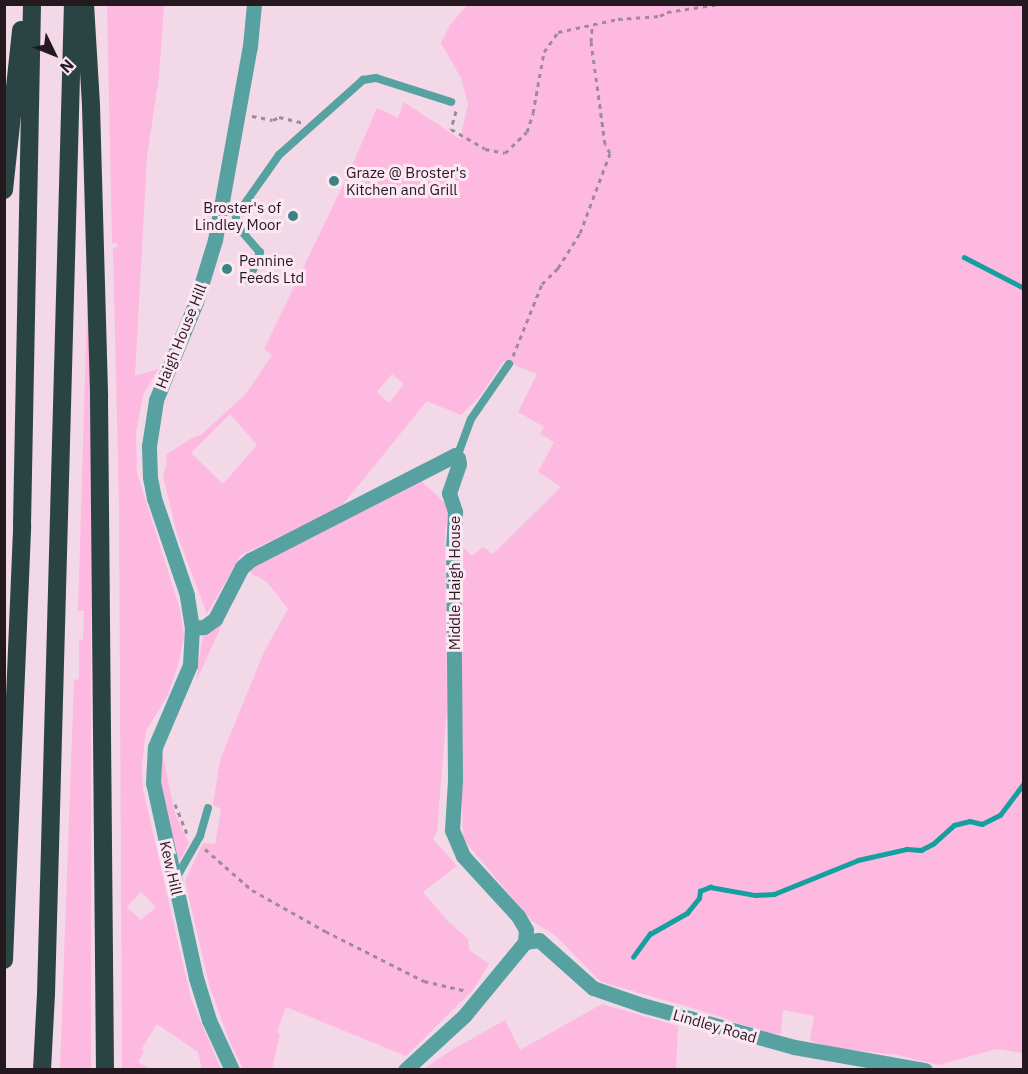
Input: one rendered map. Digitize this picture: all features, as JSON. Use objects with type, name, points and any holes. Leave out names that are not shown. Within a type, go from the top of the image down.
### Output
[{"type":"highway","points":[[4,190],[24,4]]},
{"type":"highway","points":[[4,960],[22,525],[32,4]]},
{"type":"highway","points":[[42,1070],[73,4]]},
{"type":"highway","points":[[85,4],[92,117],[99,397],[105,1070]]},
{"type":"street","name":"Haigh House Hill","points":[[190,665],[192,628],[187,595],[154,498],[149,467],[150,435],[156,400],[196,302],[228,211],[238,114],[254,4]]},
{"type":"street","points":[[192,628],[204,627],[215,619],[242,567],[250,560],[455,455],[457,457]]},
{"type":"street","name":"Middle Haigh House","points":[[457,457],[459,464],[449,493],[455,512],[453,546],[456,741],[452,830],[463,856],[518,916],[525,930],[525,942]]},
{"type":"street","name":"Kew Hill","points":[[190,665],[160,730],[153,764],[154,792],[205,1010],[232,1070]]},
{"type":"street","name":"Lindley Road","points":[[525,942],[539,940],[593,988],[642,1005],[794,1047],[926,1070]]},
{"type":"street","points":[[405,1070],[482,997],[525,942]]},
{"type":"lane","points":[[249,280],[260,252],[237,226],[228,211],[249,201],[279,155],[311,124],[363,80],[370,78],[451,102]]},
{"type":"lane","points":[[457,457],[471,419],[509,364]]},
{"type":"lane","points":[[175,880],[195,845],[208,808]]},
{"type":"path","points":[[451,102],[456,110],[450,129],[485,149],[505,153],[527,132],[535,105],[540,64],[549,44],[563,30],[618,19],[660,16],[667,12],[719,4]]},
{"type":"path","points":[[509,364],[542,284],[558,268],[580,233],[610,153],[605,144],[591,42],[592,26]]},
{"type":"path","points":[[238,114],[273,120],[279,117],[311,124]]},
{"type":"path","points":[[174,802],[195,845],[210,851],[224,867],[252,890],[325,931],[424,981],[459,991],[472,991],[482,997]]},
{"type":"shaded area","points":[[107,5],[164,5],[159,76],[147,157],[135,376],[158,369],[143,395],[136,432],[137,473],[180,609],[184,636],[178,666],[167,696],[146,731],[142,765],[143,789],[191,999],[221,1069],[202,1069],[198,1052],[157,1024],[141,1050],[144,1052],[138,1062],[150,1069],[122,1069],[119,506],[113,248],[117,247],[117,243],[112,243]],"holes":[[[141,892],[156,907],[141,920],[127,907]]]},
{"type":"shaded area","points":[[467,5],[1023,5],[1023,1053],[996,1049],[939,1065],[897,1055],[826,1047],[810,1040],[814,1016],[783,1010],[781,1034],[767,1033],[706,1012],[601,982],[556,936],[532,921],[463,839],[456,553],[462,546],[472,556],[483,547],[493,554],[561,487],[538,472],[554,442],[540,434],[544,427],[518,412],[537,374],[504,361],[479,397],[461,415],[427,401],[340,508],[241,555],[207,614],[177,534],[163,476],[167,463],[166,455],[202,434],[246,394],[272,355],[264,349],[347,177],[377,108],[398,118],[404,102],[460,139],[468,104],[461,78],[441,43],[450,25]],"holes":[[[392,374],[404,384],[389,403],[377,392]],[[230,414],[257,445],[223,484],[191,453]]]},
{"type":"shaded area","points":[[88,277],[91,361],[91,1069],[60,1070],[74,680],[79,679],[79,641],[83,639],[84,611],[78,611]]},
{"type":"shaded area","points":[[419,479],[445,503],[449,512],[445,532],[447,708],[437,832],[433,839],[457,866],[423,892],[447,920],[468,939],[469,950],[489,964],[472,991],[406,1056],[286,1007],[277,1032],[280,1034],[272,1069],[243,1069],[229,1040],[210,988],[185,881],[203,843],[215,844],[221,809],[213,805],[220,760],[264,652],[288,609],[267,582],[248,571],[255,562]]},
{"type":"shaded area","points":[[227,602],[231,605],[196,681],[203,635],[210,630]]},
{"type":"shaded area","points":[[162,751],[175,814],[189,843],[178,863],[161,793]]},
{"type":"shaded area","points":[[602,1004],[678,1026],[676,1069],[424,1069],[505,1020],[520,1050]]},
{"type":"waterway","points":[[964,257],[1024,288]]},
{"type":"waterway","points":[[633,957],[650,934],[687,913],[699,898],[700,891],[710,887],[755,895],[774,894],[858,860],[907,849],[921,850],[933,844],[954,825],[970,821],[982,824],[1000,815],[1024,783]]},
{"type":"place","name":"Graze @ Broster's Kitchen and Grill","points":[[334,181]]},
{"type":"place","name":"Broster's of Lindley Moor","points":[[293,216]]},
{"type":"place","name":"Pennine Feeds Ltd","points":[[227,269]]}]
